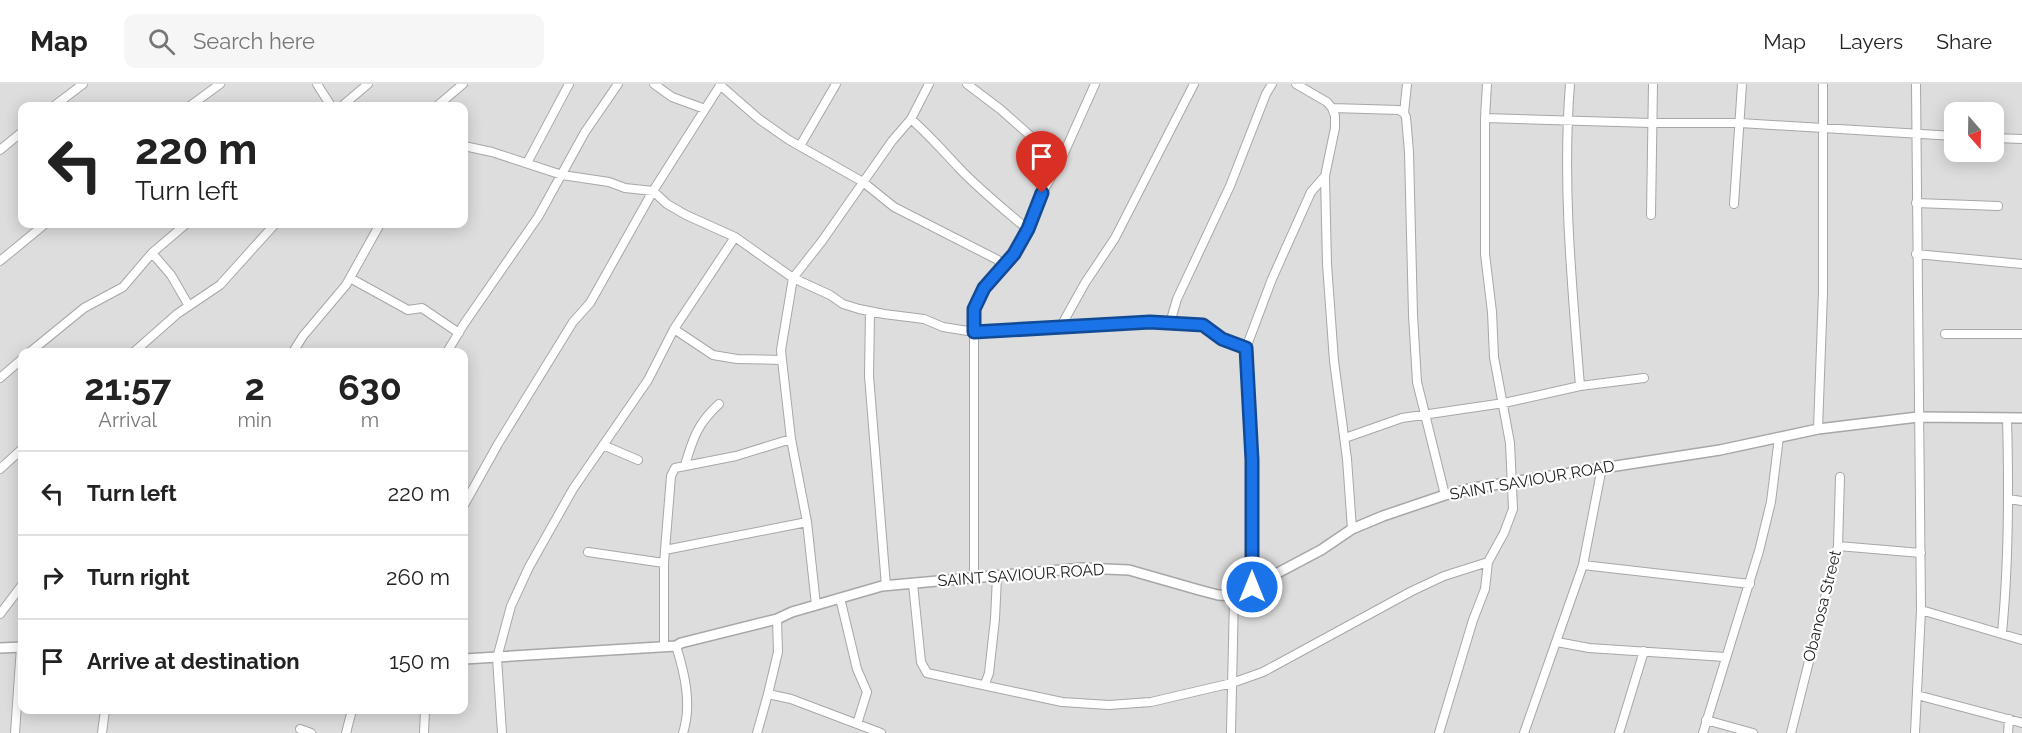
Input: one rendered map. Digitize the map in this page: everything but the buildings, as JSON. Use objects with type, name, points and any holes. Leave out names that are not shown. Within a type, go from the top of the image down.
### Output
[{"type":"street","points":[[59,102],[83,84]]},
{"type":"street","points":[[195,102],[220,84]]},
{"type":"street","points":[[317,84],[328,102]]},
{"type":"street","points":[[347,102],[368,84]]},
{"type":"street","points":[[442,102],[463,84]]},
{"type":"street","points":[[527,163],[569,84]]},
{"type":"street","points":[[450,348],[538,217],[585,132],[618,84]]},
{"type":"street","points":[[654,84],[672,97],[705,109]]},
{"type":"street","points":[[800,146],[836,84]]},
{"type":"street","points":[[816,605],[807,522],[791,439],[781,350],[793,278],[822,242],[911,118],[929,84]]},
{"type":"street","points":[[967,84],[1000,109],[1060,162]]},
{"type":"street","points":[[974,579],[974,309],[984,288],[1014,254],[1028,229],[1042,193],[1060,162],[1095,84]]},
{"type":"street","points":[[1061,326],[1115,238],[1194,84]]},
{"type":"street","points":[[1170,323],[1183,283],[1230,186],[1272,84]]},
{"type":"street","points":[[1296,84],[1332,108],[1335,128],[1325,176],[1327,275],[1334,361],[1345,438],[1352,529]]},
{"type":"street","points":[[1407,84],[1404,113],[1409,152],[1414,351],[1418,382],[1445,495]]},
{"type":"street","points":[[1439,733],[1473,620],[1485,589],[1488,562],[1504,533],[1512,510],[1510,443],[1494,357],[1492,312],[1485,254],[1485,118],[1488,84]]},
{"type":"street","points":[[1570,84],[1567,121],[1568,237],[1580,386]]},
{"type":"street","points":[[1651,215],[1653,84]]},
{"type":"street","points":[[1734,204],[1742,84]]},
{"type":"street","points":[[1818,429],[1823,292],[1823,84]]},
{"type":"street","points":[[1915,733],[1921,610],[1916,84]]},
{"type":"street","points":[[468,498],[498,444],[573,322],[596,295],[653,191],[721,85],[759,119],[800,146],[863,182],[894,207],[998,260],[1001,268]]},
{"type":"street","points":[[1332,108],[1399,110],[1404,113]]},
{"type":"street","points":[[911,118],[937,142],[960,169],[1028,229]]},
{"type":"street","points":[[1485,118],[1740,123],[1944,135]]},
{"type":"street","points":[[0,150],[18,138]]},
{"type":"street","points":[[2004,138],[2022,139]]},
{"type":"street","points":[[468,147],[562,175],[609,182],[625,188],[653,191],[667,204],[686,215],[735,237],[793,278],[830,295],[843,304],[870,312],[924,319],[943,327],[974,332],[1150,322],[1203,325],[1222,339],[1246,348]]},
{"type":"street","points":[[1252,587],[1252,460],[1246,348],[1272,279],[1311,192],[1325,176]]},
{"type":"street","points":[[1916,203],[1998,206]]},
{"type":"street","points":[[0,261],[40,228]]},
{"type":"street","points":[[35,348],[84,308],[123,287],[152,253],[181,228]]},
{"type":"street","points":[[139,348],[177,314],[220,285],[271,228]]},
{"type":"street","points":[[296,348],[346,285],[378,228]]},
{"type":"street","points":[[502,733],[497,658],[511,606],[529,567],[573,489],[648,380],[674,329],[735,237]]},
{"type":"street","points":[[152,253],[171,274],[189,306]]},
{"type":"street","points":[[1916,254],[2022,264]]},
{"type":"street","points":[[350,278],[408,310],[422,308],[459,333]]},
{"type":"street","points":[[870,312],[869,376],[886,586]]},
{"type":"street","points":[[674,329],[713,356],[782,360]]},
{"type":"street","points":[[1945,334],[2022,334]]},
{"type":"street","points":[[0,378],[18,362]]},
{"type":"street","points":[[1345,438],[1386,423],[1425,414],[1504,404],[1580,386],[1644,378]]},
{"type":"street","points":[[685,465],[698,428],[704,418],[719,404]]},
{"type":"street","name":"SAINT SAVIOUR ROAD","points":[[468,659],[676,646],[886,586],[1107,568],[1129,570],[1218,595],[1234,596],[1321,550],[1352,529],[1445,495],[1512,482],[1720,450],[1818,429],[1918,417],[2022,418]]},
{"type":"street","points":[[2002,633],[2007,579],[2009,499],[2007,418]]},
{"type":"street","points":[[1702,733],[1750,584],[1771,502],[1779,437]]},
{"type":"street","points":[[664,647],[664,563],[671,476],[675,468],[736,456],[791,439]]},
{"type":"street","points":[[603,445],[639,460]]},
{"type":"street","points":[[0,469],[18,453]]},
{"type":"street","points":[[1524,733],[1583,565],[1602,468]]},
{"type":"street","name":"Obanosa Street","points":[[1791,733],[1838,546],[1840,477]]},
{"type":"street","points":[[2009,499],[2022,501]]},
{"type":"street","points":[[666,550],[807,522]]},
{"type":"street","points":[[1838,546],[1921,553]]},
{"type":"street","points":[[588,552],[664,563]]},
{"type":"street","points":[[913,584],[921,662],[927,674],[985,684],[1062,702],[1110,705],[1150,702],[1232,683],[1263,672],[1412,591],[1444,576],[1488,562]]},
{"type":"street","points":[[1583,565],[1750,584]]},
{"type":"street","points":[[985,684],[995,619],[997,577]]},
{"type":"street","points":[[0,614],[18,590]]},
{"type":"street","points":[[1231,733],[1234,596]]},
{"type":"street","points":[[840,598],[857,669],[867,692],[856,724]]},
{"type":"street","points":[[1921,610],[2022,640]]},
{"type":"street","points":[[757,733],[778,652],[777,619]]},
{"type":"street","points":[[1557,642],[1589,648],[1725,657]]},
{"type":"street","points":[[676,646],[687,691],[687,723],[683,733]]},
{"type":"street","points":[[0,648],[18,647]]},
{"type":"street","points":[[1619,733],[1644,651]]},
{"type":"street","points":[[768,694],[791,699],[880,733]]},
{"type":"street","points":[[1917,695],[2022,723]]},
{"type":"street","points":[[15,733],[18,696]]},
{"type":"street","points":[[102,733],[104,714]]},
{"type":"street","points":[[346,733],[351,714]]},
{"type":"street","points":[[424,733],[425,714]]},
{"type":"street","points":[[2008,733],[2009,719]]},
{"type":"street","points":[[1706,720],[1753,733]]},
{"type":"street","points":[[300,729],[311,733]]},
{"type":"shaded area","points":[[0,84],[2022,84],[2022,733],[0,733]]},
{"type":"route","points":[[1042,193],[1028,229],[1014,254],[984,288],[974,309],[974,332],[1150,322],[1203,325],[1222,339],[1246,348],[1252,460],[1252,587]]}]
